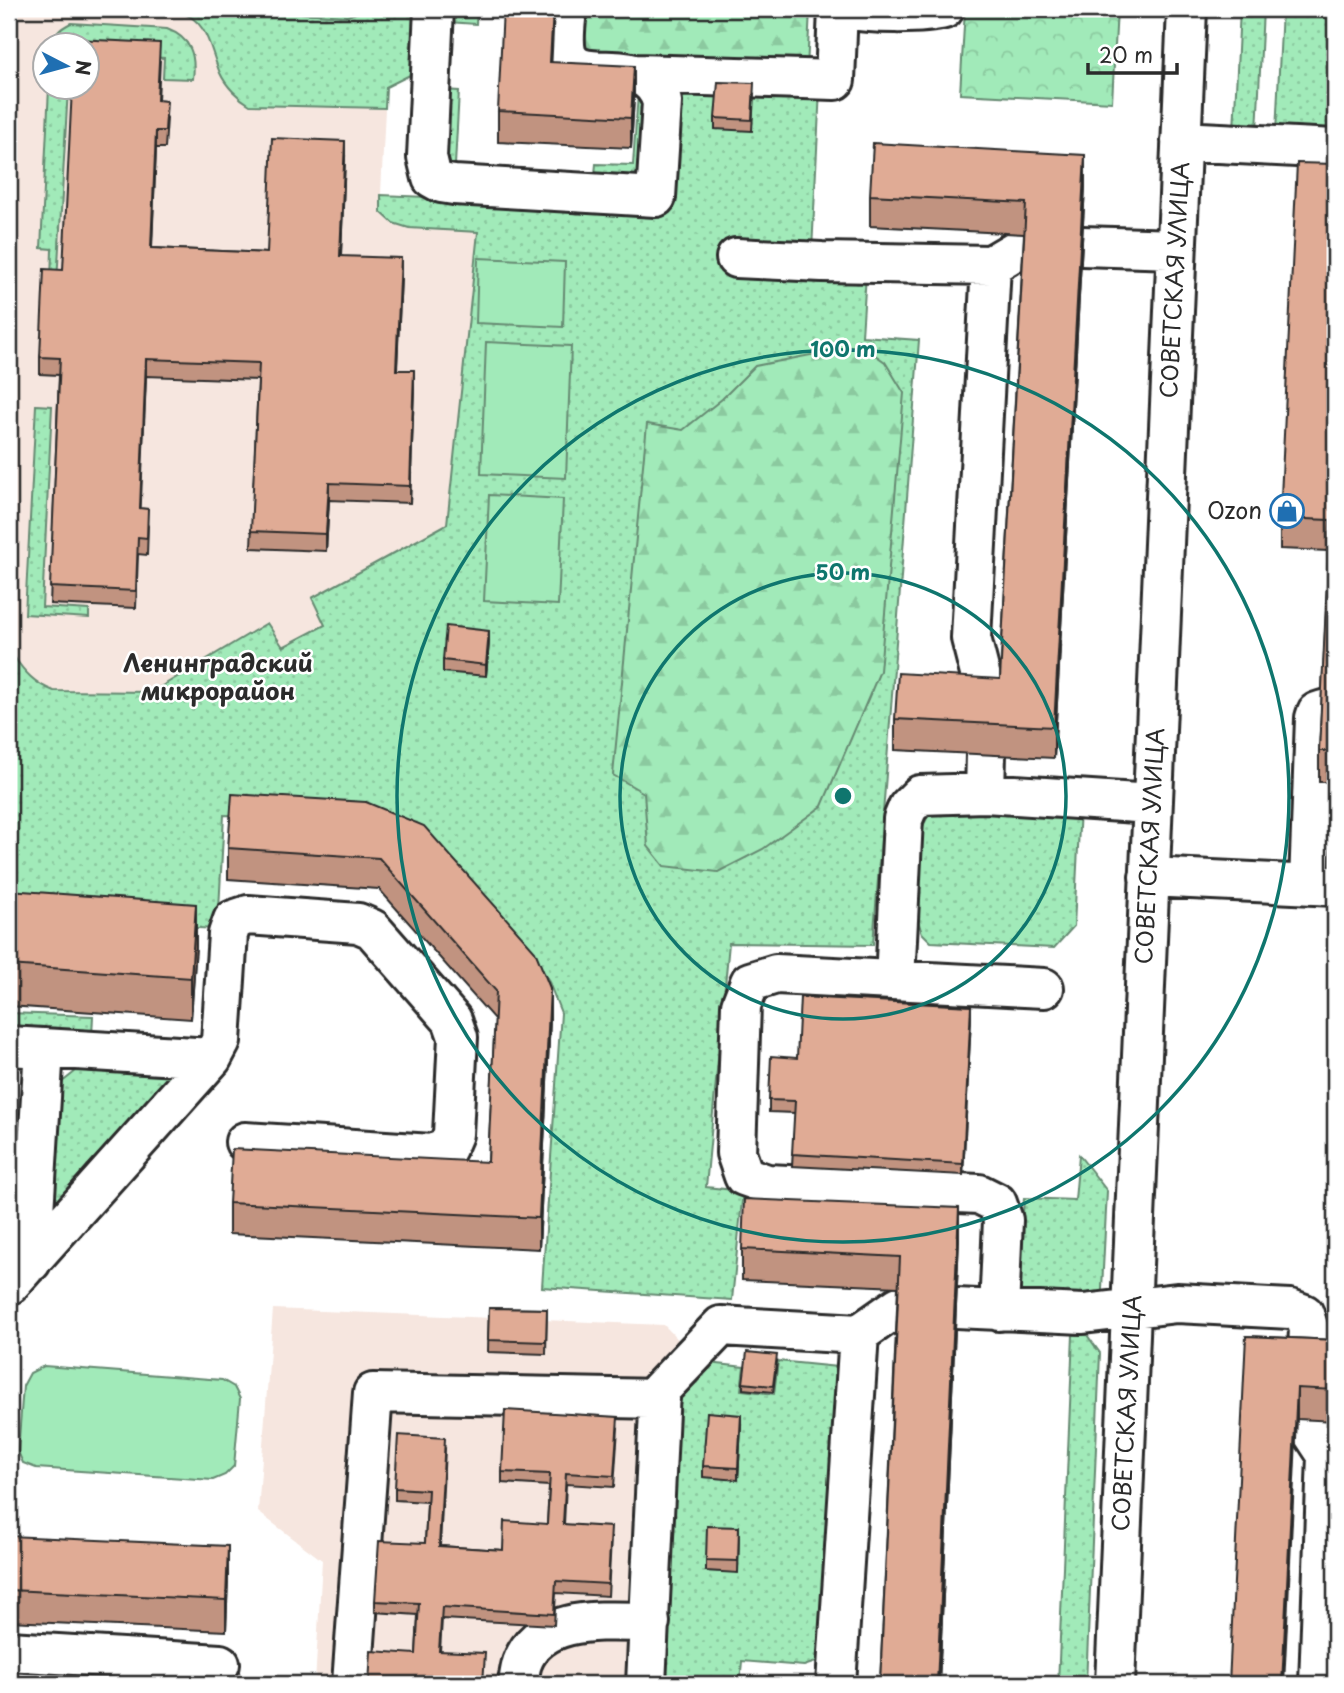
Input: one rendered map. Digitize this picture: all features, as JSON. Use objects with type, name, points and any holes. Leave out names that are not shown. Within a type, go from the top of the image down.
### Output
[{"type":"street","points":[[434,9],[427,157],[432,178],[441,183],[656,197],[662,102],[654,83],[636,74]]},
{"type":"street","points":[[567,9],[566,52],[572,64],[582,69],[636,74],[835,80],[838,9]]},
{"type":"street","points":[[846,9],[862,12],[927,12],[944,9]]},
{"type":"street","name":"СОВЕТСКАЯ УЛИЦА","points":[[1115,1684],[1187,9]]},
{"type":"street","points":[[1181,141],[1335,149]]},
{"type":"street","points":[[736,258],[991,265],[1025,245]]},
{"type":"street","points":[[1082,246],[1176,249]]},
{"type":"street","points":[[989,709],[971,638],[991,265]]},
{"type":"street","points":[[1149,877],[1322,885],[1315,718],[1317,712],[1323,710]]},
{"type":"street","points":[[985,793],[986,754]]},
{"type":"street","points":[[895,980],[903,819],[908,807],[920,795],[985,793],[1152,804]]},
{"type":"street","points":[[20,1273],[212,1058],[221,1041],[228,934],[233,920],[248,915],[358,923],[372,929],[452,1020],[458,1037],[453,1134],[447,1149],[432,1154],[245,1142]]},
{"type":"street","points":[[999,1311],[1003,1220],[997,1203],[979,1194],[767,1184],[744,1176],[736,1153],[741,1005],[750,982],[776,974],[1044,988]]},
{"type":"street","points":[[20,1273],[26,1047],[212,1058]]},
{"type":"street","points":[[956,1308],[1083,1314],[1177,1303],[1290,1310],[1304,1314],[1309,1329],[1307,1370]]},
{"type":"street","points":[[646,1684],[660,1390],[720,1326],[859,1334],[899,1306]]},
{"type":"street","points":[[836,1684],[859,1334]]},
{"type":"street","points":[[352,1684],[373,1393],[660,1399]]},
{"type":"street","points":[[1304,1420],[1331,1455],[1319,1684]]},
{"type":"street","points":[[518,1684],[529,1650],[536,1641],[553,1629],[582,1623],[650,1622]]},
{"type":"street","points":[[9,1651],[220,1664]]},
{"type":"shaded area","points":[[9,9],[431,9],[428,66],[386,87],[381,194],[656,207],[433,736],[9,697]]},
{"type":"shaded area","points":[[273,1309],[664,1325],[700,1362],[744,1367],[738,1414],[753,1415],[731,1684],[315,1684],[322,1560],[258,1512]]},
{"type":"green space","points":[[129,9],[239,9],[347,16],[362,9],[431,9],[428,66],[386,87],[385,108],[250,105],[233,91],[223,78],[207,36],[196,21],[179,12]]},
{"type":"green space","points":[[239,9],[362,9],[347,16]]},
{"type":"green space","points":[[448,9],[477,9],[476,24],[448,22]]},
{"type":"green space","points":[[582,9],[810,9],[807,69],[592,55],[584,47]]},
{"type":"green space","points":[[965,9],[1117,9],[1112,102],[960,94]]},
{"type":"green space","points":[[1240,9],[1263,9],[1257,132],[1234,131]]},
{"type":"green space","points":[[1282,9],[1335,9],[1335,136],[1276,133]]},
{"type":"green space","points":[[71,23],[167,29],[187,42],[194,62],[193,79],[163,78],[164,58],[102,54],[102,32],[58,32]]},
{"type":"green space","points":[[682,80],[820,89],[811,271],[866,274],[862,336],[919,340],[873,945],[729,943],[706,1187],[743,1191],[732,1300],[542,1287],[561,1013],[546,975],[443,853],[380,823],[224,815],[218,929],[9,919],[9,697],[13,655],[30,677],[54,691],[152,692],[267,623],[283,647],[325,625],[312,598],[447,524],[478,232],[409,228],[393,223],[381,212],[381,195],[673,208]]},
{"type":"green space","points":[[444,90],[459,91],[455,165],[528,170],[527,182],[452,177],[440,162]]},
{"type":"green space","points":[[638,93],[648,97],[650,175],[594,184],[596,164],[633,165]]},
{"type":"green space","points":[[48,102],[67,102],[57,282],[51,282],[52,249],[41,248]]},
{"type":"green space","points":[[478,258],[565,262],[563,327],[476,323]]},
{"type":"green space","points":[[486,342],[571,346],[566,478],[481,474]]},
{"type":"green space","points":[[861,345],[885,362],[904,393],[880,671],[822,806],[763,849],[718,872],[664,866],[648,846],[644,793],[613,775],[647,424],[683,430],[722,399],[755,366]]},
{"type":"green space","points":[[36,405],[52,406],[42,607],[89,610],[89,618],[25,614]]},
{"type":"green space","points":[[489,495],[563,499],[558,605],[484,601]]},
{"type":"green space","points":[[938,808],[1080,808],[1074,926],[1054,948],[931,942],[922,933],[918,921],[922,828],[928,816]]},
{"type":"green space","points":[[9,1013],[93,1016],[92,1036],[9,1032]]},
{"type":"green space","points":[[81,1067],[178,1070],[49,1227],[61,1083]]},
{"type":"green space","points":[[1079,1155],[1107,1191],[1101,1308],[1017,1302],[1024,1198],[1075,1200]]},
{"type":"green space","points":[[1073,1335],[1087,1335],[1100,1353],[1086,1684],[1058,1684]]},
{"type":"green space","points":[[778,1361],[847,1368],[819,1661],[804,1666],[742,1661],[740,1684],[662,1684],[672,1403],[700,1362],[744,1367],[741,1390],[774,1394]],"holes":[[[739,1539],[738,1572],[706,1571]]]},
{"type":"green space","points":[[44,1366],[222,1380],[234,1387],[240,1399],[234,1466],[225,1475],[213,1480],[36,1468],[23,1463],[18,1452],[23,1386],[30,1373]]},
{"type":"building","points":[[503,9],[553,9],[550,62],[634,66],[631,118],[498,111]]},
{"type":"building","points":[[102,40],[160,43],[157,100],[167,101],[165,131],[156,131],[151,248],[267,253],[272,138],[345,141],[340,256],[401,258],[396,370],[414,370],[410,486],[329,483],[326,534],[251,531],[259,363],[146,359],[140,508],[148,509],[147,538],[138,537],[136,591],[50,587],[60,358],[40,357],[44,269],[63,270],[71,102],[102,102]]},
{"type":"building","points":[[718,82],[754,83],[752,120],[715,118]]},
{"type":"building","points":[[873,143],[1085,155],[1054,727],[895,719],[898,673],[1000,679],[1026,203],[870,195]]},
{"type":"building","points":[[1297,163],[1335,164],[1335,751],[1319,751],[1330,520],[1280,518]]},
{"type":"building","points":[[446,626],[489,631],[486,665],[443,660]]},
{"type":"building","points":[[232,794],[366,802],[424,826],[535,951],[550,988],[539,1218],[229,1203],[232,1149],[488,1162],[496,991],[379,858],[228,848]]},
{"type":"building","points":[[9,890],[196,904],[191,978],[9,965]]},
{"type":"building","points":[[800,997],[971,1006],[963,1164],[792,1154],[795,1101],[769,1100],[771,1056],[797,1058]]},
{"type":"building","points":[[744,1199],[959,1208],[937,1684],[880,1684],[900,1257],[742,1249]]},
{"type":"building","points":[[489,1308],[547,1309],[546,1342],[488,1340]]},
{"type":"building","points":[[1246,1336],[1335,1340],[1335,1390],[1297,1388],[1282,1684],[1229,1684]]},
{"type":"building","points":[[747,1352],[777,1355],[773,1386],[743,1383]]},
{"type":"building","points":[[505,1410],[618,1417],[614,1476],[566,1473],[563,1524],[611,1527],[608,1584],[556,1581],[554,1614],[442,1607],[439,1651],[485,1653],[483,1684],[369,1684],[371,1651],[416,1654],[419,1603],[375,1601],[379,1541],[425,1543],[428,1490],[395,1488],[398,1435],[445,1438],[439,1546],[503,1550],[504,1521],[547,1524],[550,1474],[502,1472]]},
{"type":"building","points":[[707,1412],[741,1415],[738,1468],[703,1466]]},
{"type":"building","points":[[707,1526],[739,1527],[738,1561],[706,1560]]},
{"type":"building","points":[[9,1536],[228,1546],[226,1600],[9,1590]]},
{"type":"place","name":"Ozon","points":[[1287,511]]},
{"type":"district","name":"Ленинградский микрорайон","points":[[218,678]]}]
